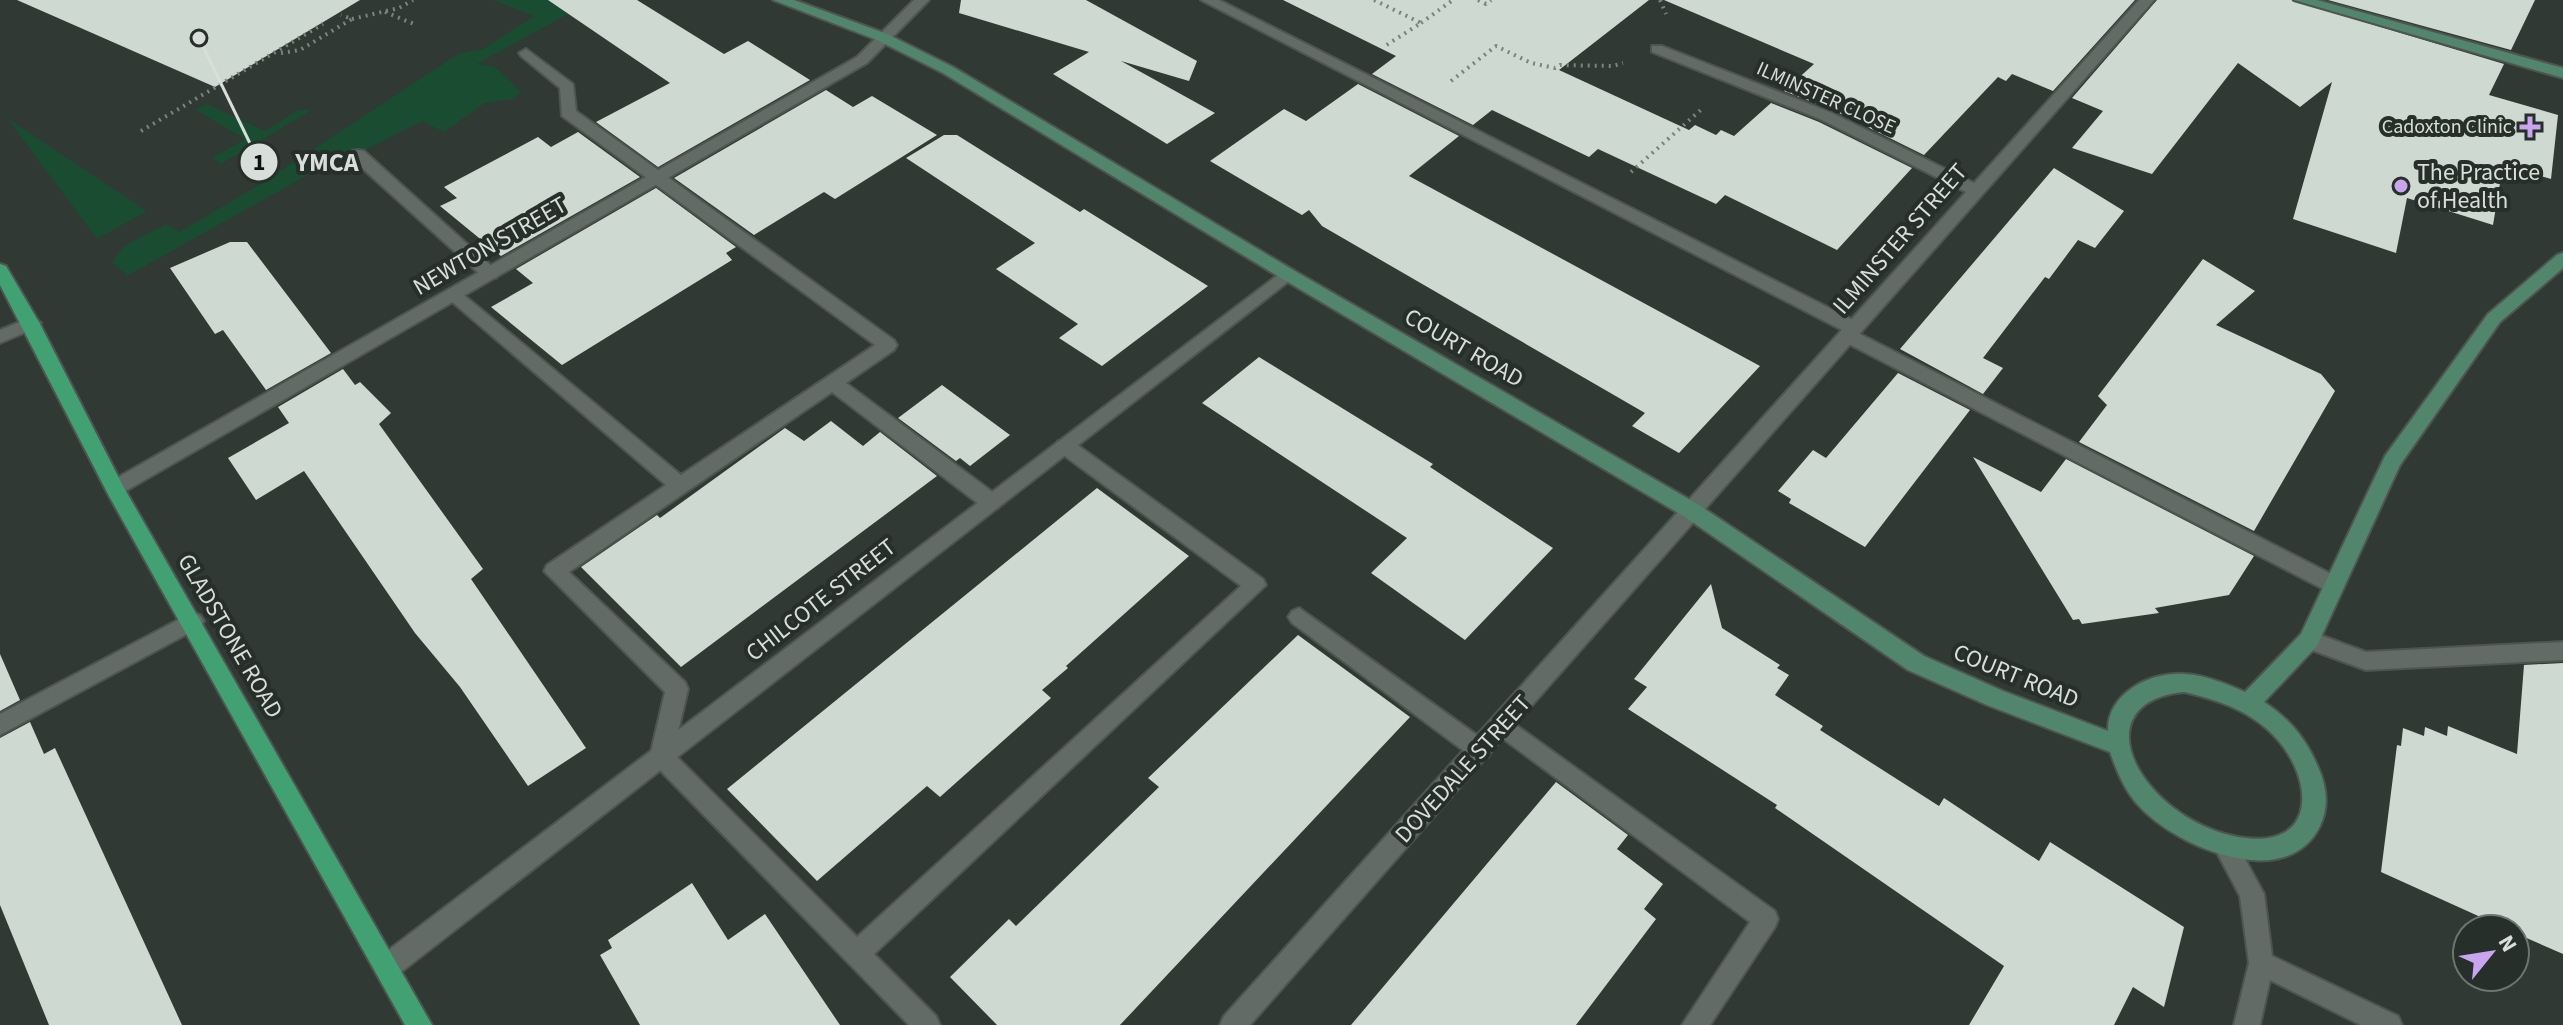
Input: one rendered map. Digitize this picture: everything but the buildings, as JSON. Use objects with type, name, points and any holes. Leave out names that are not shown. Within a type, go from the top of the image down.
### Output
[{"type":"main road","name":"GLADSTONE ROAD","points":[[0,270],[32,323],[115,488],[419,1025]]},
{"type":"street","name":"COURT ROAD","points":[[780,0],[882,37],[948,70],[1287,274],[1692,511],[1916,663],[1995,698],[2118,745]]},
{"type":"street","name":"NEWTON STREET","points":[[115,488],[862,60],[922,0]]},
{"type":"street","points":[[1208,0],[1600,199],[2334,585]]},
{"type":"street","name":"ILMINSTER STREET","points":[[1692,511],[2147,0]]},
{"type":"street","points":[[2301,0],[2332,4],[2563,73]]},
{"type":"street","name":"ILMINSTER CLOSE","points":[[1657,49],[1826,116],[1975,190]]},
{"type":"street","points":[[526,53],[568,87],[568,113],[888,345],[554,571],[677,689],[661,756],[927,1025]]},
{"type":"street","points":[[358,155],[490,274]]},
{"type":"street","points":[[2249,703],[2309,640],[2392,461],[2494,318],[2563,259]]},
{"type":"street","name":"CHILCOTE STREET","points":[[387,967],[1287,274]]},
{"type":"street","points":[[453,295],[679,485]]},
{"type":"street","points":[[0,337],[32,323]]},
{"type":"street","points":[[833,383],[991,502]]},
{"type":"street","points":[[857,953],[1256,585],[1065,446]]},
{"type":"street","name":"DOVEDALE STREET","points":[[1233,1025],[1692,511]]},
{"type":"street","points":[[1299,617],[1480,750]]},
{"type":"street","points":[[0,725],[193,621]]},
{"type":"street","points":[[2309,640],[2366,661],[2563,651]]},
{"type":"street","points":[[2184,683],[2216,689],[2249,703],[2278,725],[2300,749],[2313,776],[2317,802],[2310,824],[2293,840],[2268,849],[2225,845],[2204,839],[2174,822],[2147,798],[2128,773],[2118,745],[2120,719],[2132,699],[2154,686],[2184,683]]},
{"type":"street","points":[[1502,725],[1766,919],[1695,1025]]},
{"type":"street","points":[[2225,845],[2252,894],[2261,963],[2247,1025]]},
{"type":"street","points":[[2261,963],[2389,1025]]},
{"type":"path","points":[[279,53],[300,50],[352,19],[399,8],[413,0]]},
{"type":"path","points":[[1374,0],[1421,23]]},
{"type":"path","points":[[1348,71],[1453,0]]},
{"type":"path","points":[[1478,0],[1486,4],[1491,0]]},
{"type":"path","points":[[1418,107],[1496,46],[1531,63],[1555,68],[1560,65],[1613,66],[1657,49],[1667,17],[1660,0]]},
{"type":"path","points":[[384,12],[414,24]]},
{"type":"path","points":[[341,15],[352,19]]},
{"type":"path","points":[[141,131],[279,53],[323,24]]},
{"type":"path","points":[[1600,199],[1735,80]]},
{"type":"green space","points":[[493,0],[580,0],[588,3],[477,64],[495,67],[521,91],[514,99],[485,103],[444,132],[422,121],[343,161],[340,157],[127,276],[112,262],[124,246],[166,224],[179,232],[259,185],[458,54],[483,49],[534,16]]},
{"type":"green space","points":[[207,104],[265,131],[298,110],[312,110],[221,164],[212,158],[245,139],[194,109]]},
{"type":"green space","points":[[7,118],[147,211],[97,239]]},
{"type":"place","name":"YMCA","points":[[199,38]]},
{"type":"place","name":"Cadoxton Clinic","points":[[2530,127]]},
{"type":"place","name":"The Practice of Health","points":[[2401,186]]}]
